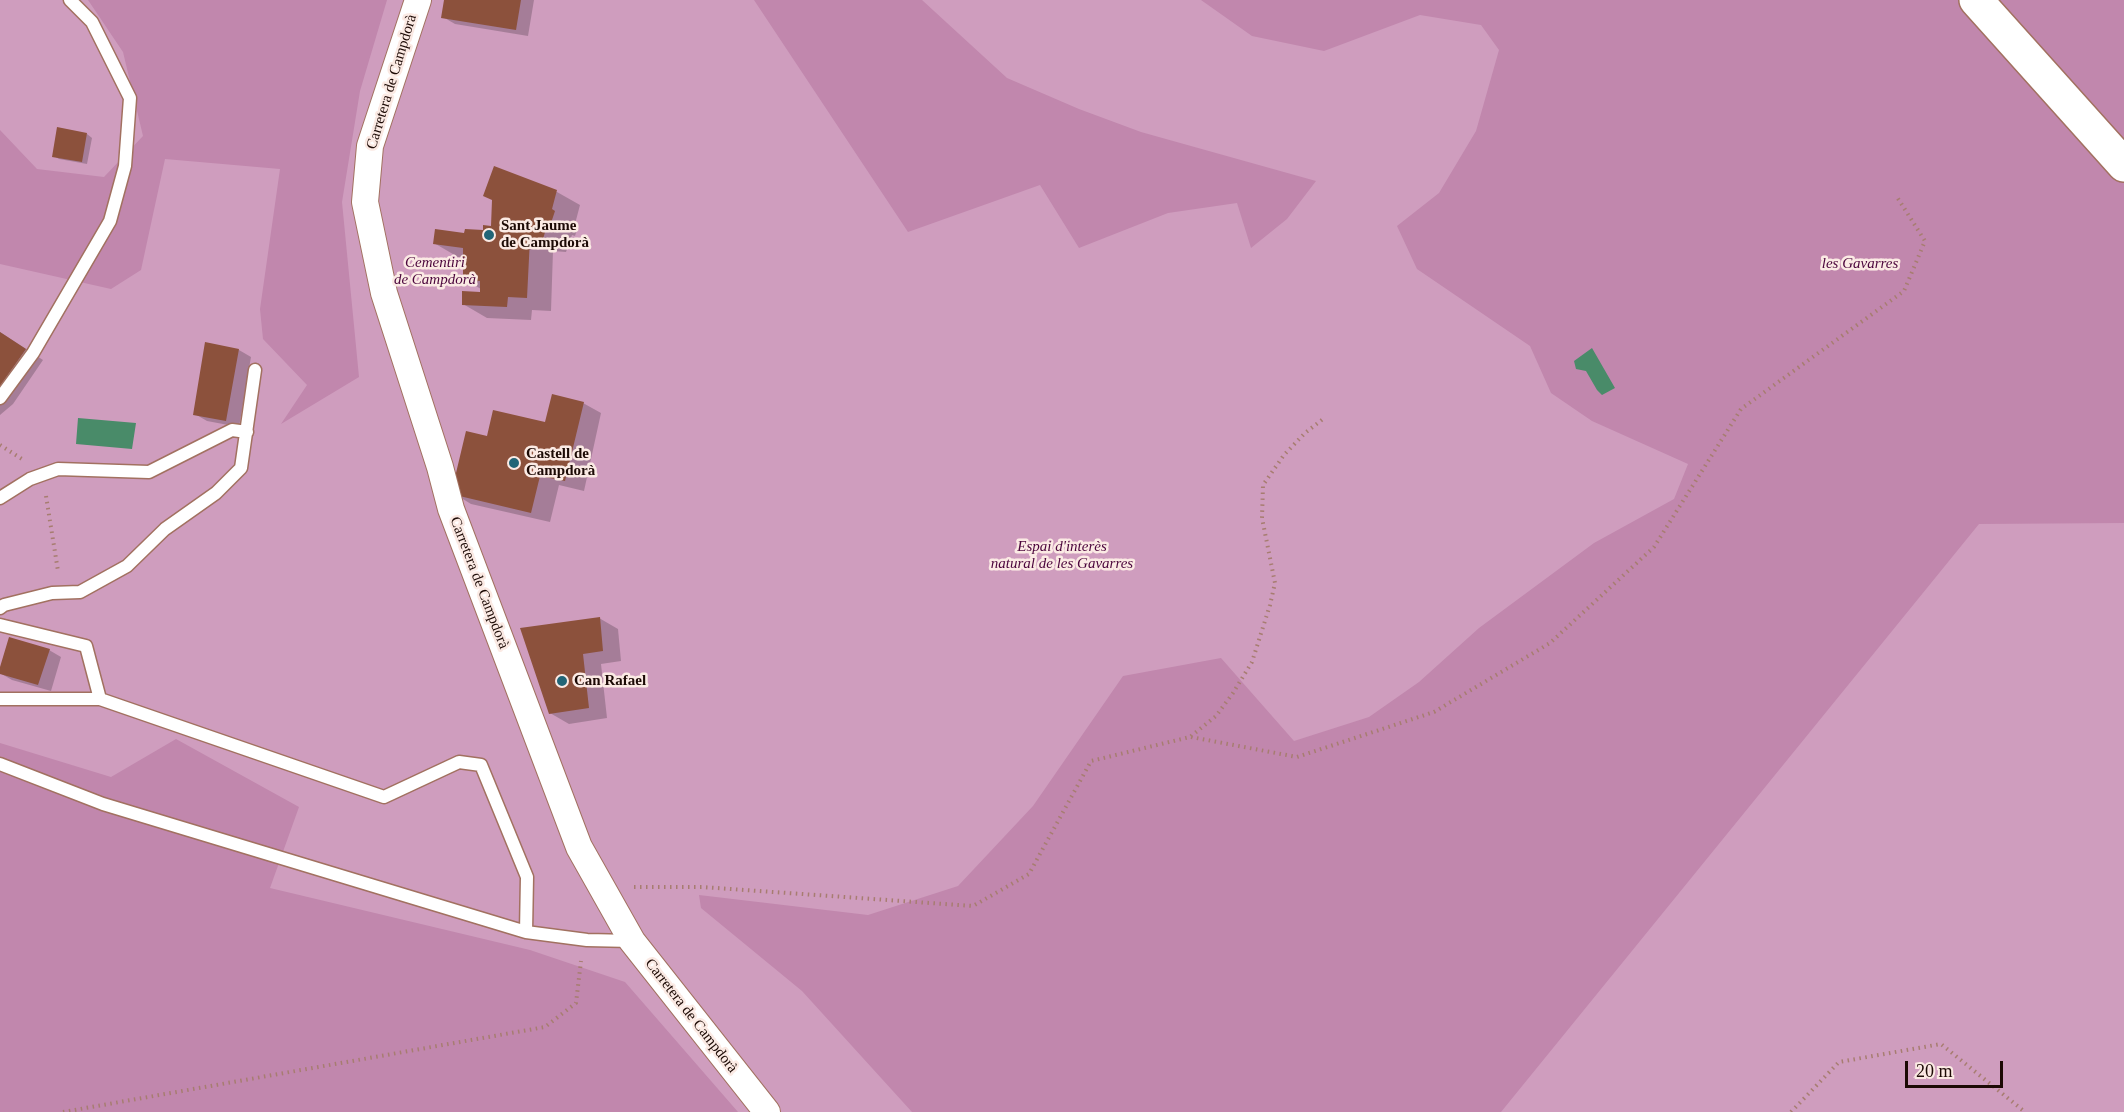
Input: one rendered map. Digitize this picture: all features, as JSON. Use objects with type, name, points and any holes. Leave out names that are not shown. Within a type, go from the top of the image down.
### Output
[{"type":"highway","points":[[1976,0],[2124,165]]},
{"type":"street","name":"Carretera de Campdorà","points":[[418,0],[370,146],[365,202],[384,293],[440,467],[451,509],[579,848],[632,941],[767,1112]]},
{"type":"lane","points":[[0,398],[33,353],[110,221],[125,166],[130,98],[92,22],[70,0]]},
{"type":"lane","points":[[0,608],[52,593],[81,592],[128,566],[165,529],[216,493],[241,468],[255,370]]},
{"type":"lane","points":[[0,498],[30,479],[58,470],[149,472],[232,430],[247,432]]},
{"type":"lane","points":[[0,625],[86,646],[100,699]]},
{"type":"lane","points":[[0,699],[100,699],[384,797],[459,762],[481,765],[527,877],[526,932]]},
{"type":"lane","points":[[0,764],[104,804],[526,932],[587,940],[632,941]]},
{"type":"path","points":[[602,888],[702,887],[973,906],[1029,874],[1090,761],[1190,737],[1297,757],[1434,712],[1550,643],[1654,547],[1741,409],[1904,291],[1925,241],[1897,197]]},
{"type":"path","points":[[1190,737],[1216,716],[1252,662],[1270,605],[1275,584],[1262,518],[1263,485],[1284,455],[1305,433],[1323,419]]},
{"type":"path","points":[[42,475],[61,593]]},
{"type":"path","points":[[63,1112],[545,1027],[576,1003],[580,966],[587,940]]},
{"type":"path","points":[[1791,1112],[1839,1062],[1941,1044],[2025,1112]]},
{"type":"green space","name":"Espai d'interès natural de les Gavarres","points":[[0,0],[2124,0],[2124,1112],[0,1112]]},
{"type":"green space","points":[[88,0],[387,0],[360,91],[342,202],[359,377],[281,424],[307,385],[263,339],[260,309],[280,169],[165,159],[141,270],[111,289],[0,264],[0,130],[37,169],[104,177],[143,136],[123,52]]},
{"type":"green space","points":[[754,0],[922,0],[1007,78],[1079,109],[1141,132],[1316,181],[1287,219],[1251,248],[1237,203],[1168,213],[1079,248],[1040,185],[908,232]]},
{"type":"green space","name":"les Gavarres","points":[[1201,0],[2124,0],[2124,523],[1979,524],[1501,1112],[912,1112],[802,991],[701,908],[699,895],[868,915],[958,886],[1033,806],[1123,676],[1221,658],[1294,741],[1369,717],[1419,682],[1479,628],[1594,543],[1674,499],[1688,464],[1592,421],[1551,393],[1530,346],[1417,269],[1397,226],[1439,193],[1476,131],[1499,50],[1481,25],[1420,15],[1324,51],[1252,36]]},
{"type":"green space","points":[[176,739],[299,807],[270,888],[530,950],[625,982],[738,1112],[0,1112],[0,743],[111,777]]},
{"type":"shaded area","points":[[1592,348],[1615,388],[1602,395],[1586,371],[1576,369],[1574,361]]},
{"type":"shaded area","points":[[78,418],[136,423],[132,449],[76,444]]},
{"type":"building","points":[[444,0],[521,0],[516,30],[441,18]]},
{"type":"building","points":[[57,127],[87,133],[82,162],[52,157]]},
{"type":"building","name":"Sant Jaume de Campdorà","points":[[494,166],[557,190],[552,209],[555,211],[551,223],[548,222],[543,239],[530,238],[527,298],[508,297],[507,307],[462,305],[462,291],[480,292],[480,281],[463,280],[463,248],[433,244],[435,229],[464,233],[465,229],[483,230],[483,225],[491,226],[492,200],[483,196]]},
{"type":"building","points":[[0,332],[26,349],[0,386]]},
{"type":"building","points":[[205,342],[239,349],[226,421],[193,415]]},
{"type":"building","name":"Castell de Campdorà","points":[[552,394],[584,402],[565,481],[540,476],[531,513],[451,494],[466,431],[487,436],[493,410],[545,422]]},
{"type":"building","name":"Can Rafael","points":[[600,617],[603,651],[583,654],[589,708],[549,714],[520,628]]},
{"type":"building","points":[[9,637],[50,649],[38,685],[0,674]]},
{"type":"place","name":"Sant Jaume de Campdorà","points":[[489,235]]},
{"type":"place","name":"Castell de Campdorà","points":[[514,463]]},
{"type":"place","name":"Can Rafael","points":[[562,681]]},
{"type":"park label","name":"Cementiri de Campdorà","points":[[435,272]]}]
